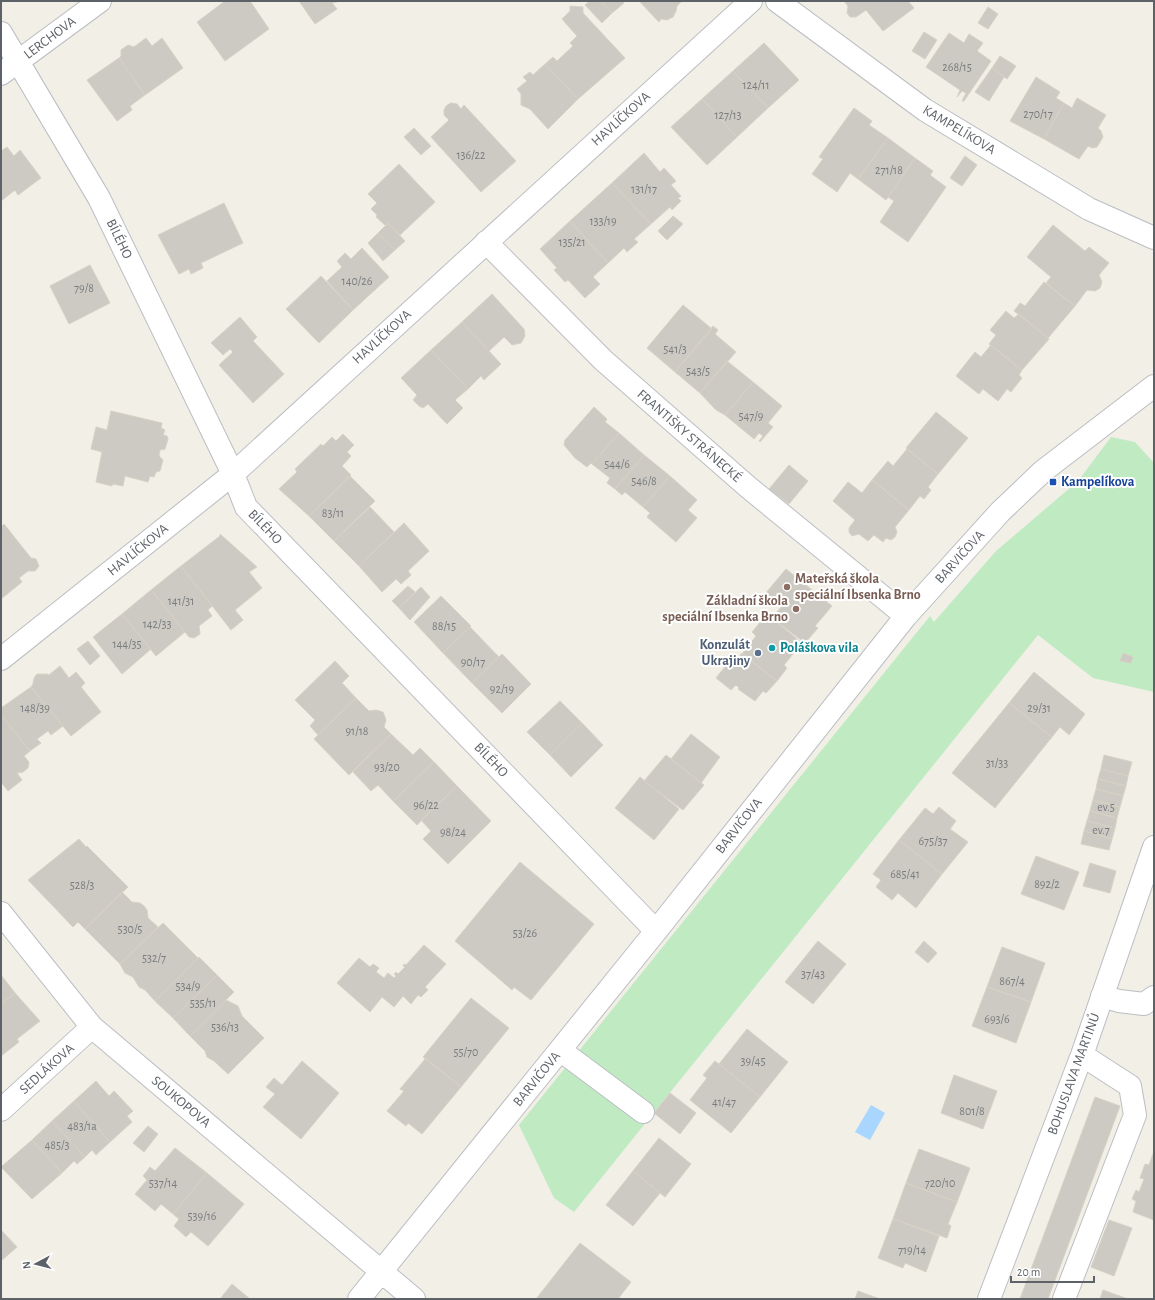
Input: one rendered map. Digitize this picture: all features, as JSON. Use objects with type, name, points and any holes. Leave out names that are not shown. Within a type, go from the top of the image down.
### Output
[{"type":"street","name":"LERCHOVA","points":[[1,74],[100,1]]},
{"type":"street","name":"HAVLÍČKOVA","points":[[3,654],[233,474],[751,1]]},
{"type":"street","name":"KAMPELÍKOVA","points":[[778,1],[924,110],[1089,209],[1154,238]]},
{"type":"street","name":"BÍLÉHO","points":[[1,33],[99,198],[233,474],[246,507],[656,931]]},
{"type":"street","name":"FRANTIŠKY STRÁNECKÉ","points":[[486,242],[603,360],[748,487],[906,616]]},
{"type":"street","name":"BARVIČOVA","points":[[359,1299],[656,931],[906,616],[1000,512],[1043,471],[1153,390]]},
{"type":"street","name":"BOHUSLAVA MARTINŮ","points":[[989,1299],[1082,1055],[1154,847]]},
{"type":"street","name":"SOUKOPOVA","points":[[1,913],[92,1027],[382,1270],[414,1299]]},
{"type":"street","points":[[1102,996],[1119,1001],[1144,1004],[1154,997]]},
{"type":"street","name":"SEDLÁKOVA","points":[[1,1110],[92,1027]]},
{"type":"street","points":[[560,1050],[643,1112]]},
{"type":"street","points":[[1064,1299],[1135,1115],[1130,1086],[1082,1055]]},
{"type":"green space","points":[[1111,437],[1135,442],[1154,463],[1154,692],[1093,678],[1038,635],[574,1212],[554,1198],[519,1125],[930,616],[934,622],[996,551],[1078,481]]},
{"type":"water","points":[[871,1105],[885,1113],[870,1140],[855,1132]]},
{"type":"building","points":[[225,1],[250,1],[269,29],[225,61],[197,22]]},
{"type":"building","points":[[299,1],[341,1],[332,3],[337,9],[315,24]]},
{"type":"building","points":[[590,1],[600,1],[612,13],[602,23],[585,5]]},
{"type":"building","points":[[600,1],[622,1],[624,3],[612,13]]},
{"type":"building","points":[[639,1],[682,1],[677,6],[673,17],[667,20],[661,19],[659,22]]},
{"type":"building","points":[[844,1],[908,1],[914,8],[883,31],[866,10],[856,17],[850,17],[847,13],[848,6]]},
{"type":"building","points":[[570,6],[583,7],[583,13],[625,58],[578,99],[545,64],[553,57],[557,61],[573,46],[570,43],[577,36],[562,19],[570,11]]},
{"type":"building","points":[[988,7],[998,14],[988,29],[978,23]]},
{"type":"building","points":[[924,32],[937,40],[925,59],[912,51]]},
{"type":"building","points":[[949,33],[964,43],[969,34],[983,43],[977,51],[991,61],[964,101],[962,101],[966,93],[962,91],[957,97],[960,90],[926,67]]},
{"type":"building","points":[[146,38],[152,46],[162,38],[183,68],[145,95],[119,58],[121,56],[121,50],[128,45],[134,47]]},
{"type":"building","points":[[764,43],[799,80],[768,108],[733,71]]},
{"type":"building","points":[[1000,56],[1016,66],[1007,79],[992,68]]},
{"type":"building","points":[[119,58],[145,95],[130,106],[132,110],[117,121],[87,80]]},
{"type":"building","points":[[545,64],[578,99],[548,129],[530,109],[521,105],[521,94],[517,89],[527,81],[523,77],[530,72],[533,75]]},
{"type":"building","points":[[992,68],[1004,77],[989,101],[975,92]]},
{"type":"building","points":[[733,71],[768,108],[737,137],[702,99]]},
{"type":"building","points":[[1036,77],[1060,92],[1056,98],[1064,103],[1044,139],[1010,121]]},
{"type":"building","points":[[1077,98],[1106,115],[1098,128],[1103,137],[1097,147],[1092,148],[1088,146],[1079,159],[1044,139],[1064,103],[1072,108]]},
{"type":"building","points":[[702,99],[737,137],[707,165],[671,127]]},
{"type":"building","points":[[451,103],[457,104],[461,109],[464,105],[516,161],[481,192],[431,137],[449,120],[444,115],[444,110],[446,106]]},
{"type":"building","points":[[854,108],[872,121],[869,125],[888,138],[858,179],[850,173],[837,192],[812,174],[823,159],[819,157]]},
{"type":"building","points":[[414,128],[431,146],[421,155],[404,137]]},
{"type":"building","points":[[888,138],[915,158],[886,200],[858,179]]},
{"type":"building","points":[[7,147],[14,156],[20,150],[41,178],[18,195],[15,190],[1,201],[1,151]]},
{"type":"building","points":[[644,153],[660,172],[664,168],[676,181],[671,185],[681,196],[678,198],[681,201],[672,210],[670,207],[651,224],[612,183]]},
{"type":"building","points":[[965,156],[977,165],[962,186],[950,178]]},
{"type":"building","points":[[915,158],[933,171],[930,175],[946,187],[908,242],[880,222],[894,201],[888,197]]},
{"type":"building","points":[[399,164],[435,202],[400,235],[388,223],[386,226],[376,217],[377,215],[371,209],[377,203],[368,194]]},
{"type":"building","points":[[612,183],[651,224],[634,239],[638,242],[627,252],[624,248],[608,263],[570,221]]},
{"type":"building","points":[[224,203],[243,243],[201,263],[203,268],[191,274],[189,269],[179,274],[158,235]]},
{"type":"building","points":[[673,216],[683,224],[667,240],[658,231]]},
{"type":"building","points":[[570,221],[608,263],[593,277],[600,284],[585,298],[568,280],[565,282],[554,270],[557,268],[540,249]]},
{"type":"building","points":[[388,223],[405,241],[395,250],[378,233]]},
{"type":"building","points":[[1053,225],[1085,251],[1089,247],[1109,263],[1099,275],[1102,282],[1100,288],[1095,291],[1087,290],[1075,306],[1046,283],[1051,277],[1027,257]]},
{"type":"building","points":[[378,233],[395,250],[383,261],[368,243]]},
{"type":"building","points":[[362,248],[389,277],[353,310],[327,281],[342,267],[337,261],[345,253],[351,259]]},
{"type":"building","points":[[90,265],[110,303],[69,324],[50,286]]},
{"type":"building","points":[[321,276],[353,310],[319,343],[286,309]]},
{"type":"building","points":[[1044,282],[1075,306],[1048,338],[1014,311],[1020,303],[1025,306]]},
{"type":"building","points":[[492,294],[524,329],[525,336],[521,343],[512,345],[504,337],[489,351],[462,322]]},
{"type":"building","points":[[683,305],[712,329],[675,372],[647,348]]},
{"type":"building","points":[[1006,311],[1014,318],[1019,314],[1049,339],[1022,370],[989,344],[996,335],[990,330]]},
{"type":"building","points":[[240,317],[257,337],[253,341],[284,374],[253,403],[219,365],[233,352],[230,349],[223,355],[211,343]]},
{"type":"building","points":[[462,322],[501,364],[484,380],[481,376],[468,389],[431,350]]},
{"type":"building","points":[[713,326],[718,330],[715,334],[736,352],[700,393],[675,372]]},
{"type":"building","points":[[991,345],[1022,370],[1019,375],[1022,378],[1011,392],[1007,389],[998,401],[983,389],[979,394],[956,376],[975,352],[981,357]]},
{"type":"building","points":[[431,350],[468,389],[455,400],[463,408],[447,424],[428,404],[423,408],[413,400],[417,395],[401,378]]},
{"type":"building","points":[[727,361],[753,382],[725,415],[716,410],[700,393]]},
{"type":"building","points":[[753,382],[782,406],[768,423],[773,427],[760,442],[759,441],[763,436],[759,433],[754,439],[725,415]]},
{"type":"building","points":[[594,407],[607,419],[605,422],[619,433],[592,464],[591,463],[587,467],[575,458],[564,445],[565,440]]},
{"type":"building","points":[[111,411],[162,423],[161,428],[165,430],[163,435],[167,436],[168,439],[165,449],[160,450],[159,456],[163,460],[160,471],[156,472],[154,477],[150,476],[148,482],[125,476],[123,486],[113,484],[112,486],[96,482],[102,452],[91,449],[96,427],[107,430]]},
{"type":"building","points":[[936,412],[968,438],[938,474],[906,448]]},
{"type":"building","points":[[619,433],[644,455],[615,489],[607,483],[610,478],[592,464]]},
{"type":"building","points":[[343,434],[354,445],[347,452],[351,456],[342,466],[351,475],[309,516],[279,489],[297,472],[295,469],[321,444],[323,446],[332,437],[336,441]]},
{"type":"building","points":[[907,449],[938,474],[928,487],[931,490],[924,499],[920,496],[909,510],[872,480],[888,461],[893,466]]},
{"type":"building","points":[[644,455],[670,476],[643,507],[625,492],[622,495],[615,489]]},
{"type":"building","points":[[789,465],[808,481],[789,504],[769,489]]},
{"type":"building","points":[[350,476],[375,501],[334,541],[309,516]]},
{"type":"building","points":[[670,476],[697,500],[688,510],[697,518],[676,542],[647,517],[650,513],[643,507]]},
{"type":"building","points":[[872,480],[909,510],[895,527],[897,532],[895,537],[891,540],[886,538],[883,542],[874,535],[868,541],[859,534],[852,536],[849,532],[849,528],[855,520],[833,501],[848,482],[862,493]]},
{"type":"building","points":[[370,507],[394,532],[359,566],[334,541]]},
{"type":"building","points":[[404,523],[429,551],[408,571],[411,575],[401,584],[396,579],[382,592],[359,566]]},
{"type":"building","points":[[4,524],[31,558],[36,559],[39,566],[35,571],[28,571],[19,578],[22,582],[1,599],[1,527]]},
{"type":"building","points":[[220,534],[257,567],[249,572],[262,588],[235,610],[243,620],[231,630],[181,566],[220,536]]},
{"type":"building","points":[[181,566],[212,606],[208,610],[212,616],[199,626],[200,634],[194,638],[189,637],[151,590]]},
{"type":"building","points":[[786,569],[832,606],[815,626],[818,628],[805,643],[772,618],[782,606],[765,594]]},
{"type":"building","points":[[408,586],[415,592],[399,608],[392,601]]},
{"type":"building","points":[[421,587],[430,597],[410,620],[399,608]]},
{"type":"building","points":[[151,590],[185,632],[156,656],[122,614]]},
{"type":"building","points":[[441,596],[471,626],[443,653],[414,622]]},
{"type":"building","points":[[122,614],[151,649],[122,674],[93,637]]},
{"type":"building","name":"Poláškova vila","points":[[767,614],[802,643],[784,665],[787,668],[777,681],[742,654],[756,636],[752,632]]},
{"type":"building","points":[[470,627],[499,657],[472,683],[443,653]]},
{"type":"building","points":[[88,641],[100,656],[90,665],[77,649]]},
{"type":"building","points":[[742,653],[777,681],[766,693],[763,691],[755,701],[738,689],[739,688],[736,685],[731,690],[716,678],[732,658],[736,661]]},
{"type":"building","points":[[1123,653],[1133,657],[1131,663],[1120,661]]},
{"type":"building","points":[[502,654],[531,684],[502,713],[472,683]]},
{"type":"building","points":[[335,661],[349,676],[342,683],[356,698],[318,735],[310,726],[315,720],[295,700]]},
{"type":"building","points":[[60,666],[69,678],[76,672],[85,683],[81,687],[101,712],[71,736],[31,687],[37,674],[49,675]]},
{"type":"building","points":[[1034,672],[1085,714],[1069,735],[1060,727],[1052,737],[1009,703]]},
{"type":"building","points":[[31,687],[63,726],[51,735],[48,731],[37,739],[41,743],[30,751],[1,715],[1,708]]},
{"type":"building","points":[[356,698],[369,711],[376,710],[383,712],[386,720],[384,727],[391,734],[349,775],[314,739]]},
{"type":"building","points":[[560,701],[582,723],[550,755],[527,732]]},
{"type":"building","points":[[1009,703],[1052,737],[995,808],[952,773]]},
{"type":"building","points":[[1,715],[30,751],[24,756],[29,762],[28,768],[23,772],[17,773],[22,780],[8,791],[1,782]]},
{"type":"building","points":[[582,723],[603,745],[571,777],[550,755]]},
{"type":"building","points":[[391,734],[413,755],[420,748],[434,762],[393,801],[378,785],[371,791],[353,772]]},
{"type":"building","points":[[691,734],[720,757],[701,783],[671,759]]},
{"type":"building","points":[[666,755],[704,785],[683,810],[644,781]]},
{"type":"building","points":[[1104,755],[1132,762],[1128,776],[1101,769]]},
{"type":"building","points":[[434,762],[457,786],[417,825],[393,801]]},
{"type":"building","points":[[1101,769],[1128,776],[1126,786],[1098,779]]},
{"type":"building","points":[[640,777],[679,809],[654,840],[615,808]]},
{"type":"building","points":[[1098,779],[1126,786],[1123,796],[1096,789]]},
{"type":"building","points":[[457,786],[491,821],[448,864],[423,839],[431,831],[421,820]]},
{"type":"building","points":[[1096,789],[1123,796],[1120,807],[1093,800]]},
{"type":"building","points":[[1093,800],[1120,807],[1117,818],[1090,811]]},
{"type":"building","points":[[939,807],[956,821],[950,829],[968,842],[942,874],[899,840],[925,808],[933,814]]},
{"type":"building","points":[[1090,811],[1117,818],[1115,828],[1087,821]]},
{"type":"building","points":[[1087,821],[1115,828],[1112,839],[1084,831]]},
{"type":"building","points":[[1084,831],[1112,839],[1109,850],[1081,844]]},
{"type":"building","points":[[79,839],[128,887],[85,929],[78,922],[73,927],[28,880]]},
{"type":"building","points":[[899,840],[942,874],[916,908],[898,893],[892,900],[876,887],[881,880],[873,874]]},
{"type":"building","points":[[1036,856],[1079,872],[1064,910],[1021,894]]},
{"type":"building","points":[[520,862],[594,924],[531,1000],[514,987],[512,990],[455,941]]},
{"type":"building","points":[[1090,863],[1116,871],[1110,893],[1083,886]]},
{"type":"building","points":[[122,892],[132,902],[140,903],[144,906],[147,910],[148,918],[158,927],[120,964],[85,929]]},
{"type":"building","points":[[163,923],[198,958],[155,1001],[145,990],[139,987],[133,977],[125,973],[120,964]]},
{"type":"building","points":[[818,941],[846,964],[813,1004],[785,982]]},
{"type":"building","points":[[924,941],[937,953],[928,963],[915,952]]},
{"type":"building","points":[[424,945],[446,964],[425,987],[428,990],[421,997],[418,995],[411,1004],[403,996],[394,1007],[382,997],[370,1012],[337,983],[359,958],[370,967],[373,964],[379,968],[376,972],[384,978],[388,973],[394,978],[396,976],[394,974],[396,972],[398,974],[405,967],[403,966],[404,964],[406,965]]},
{"type":"building","points":[[1002,947],[1045,963],[1031,1002],[987,987]]},
{"type":"building","points":[[199,957],[217,975],[173,1018],[155,1001]]},
{"type":"building","points":[[1,975],[15,993],[1,1004]]},
{"type":"building","points":[[217,975],[234,992],[190,1036],[173,1018]]},
{"type":"building","points":[[987,987],[1031,1002],[1016,1043],[972,1026]]},
{"type":"building","points":[[15,993],[40,1021],[17,1039],[19,1042],[1,1056],[1,1004]]},
{"type":"building","points":[[471,998],[509,1028],[461,1087],[423,1057]]},
{"type":"building","points":[[226,1000],[238,1006],[242,1016],[264,1038],[228,1074],[214,1061],[207,1057],[205,1051],[190,1036]]},
{"type":"building","points":[[747,1029],[788,1062],[760,1097],[719,1064]]},
{"type":"building","points":[[426,1058],[461,1087],[422,1134],[408,1123],[406,1126],[387,1111],[404,1091],[400,1089]]},
{"type":"building","points":[[302,1061],[339,1093],[301,1139],[263,1107],[275,1094],[266,1087],[274,1078],[282,1085]]},
{"type":"building","points":[[715,1061],[760,1097],[731,1133],[690,1100],[707,1078],[703,1075]]},
{"type":"building","points":[[954,1075],[997,1091],[983,1129],[941,1113]]},
{"type":"building","points":[[96,1081],[109,1096],[114,1091],[133,1111],[127,1116],[132,1122],[110,1142],[74,1101]]},
{"type":"building","points":[[670,1093],[696,1113],[680,1134],[654,1113]]},
{"type":"building","points":[[1095,1097],[1120,1106],[1048,1299],[1020,1299]]},
{"type":"building","points":[[74,1101],[110,1142],[96,1155],[92,1150],[85,1157],[52,1121]]},
{"type":"building","points":[[52,1121],[85,1157],[77,1164],[74,1161],[62,1173],[32,1140]]},
{"type":"building","points":[[148,1126],[158,1134],[144,1152],[133,1143]]},
{"type":"building","points":[[659,1138],[691,1164],[665,1197],[633,1171]]},
{"type":"building","points":[[32,1140],[62,1173],[32,1199],[1,1167]]},
{"type":"building","points":[[175,1148],[207,1173],[173,1214],[161,1204],[155,1211],[135,1194],[147,1180],[143,1176],[150,1167],[155,1171]]},
{"type":"building","points":[[919,1149],[970,1168],[957,1202],[906,1183]]},
{"type":"building","points":[[1154,1151],[1154,1220],[1133,1212],[1136,1201],[1132,1199],[1136,1190],[1139,1192],[1144,1179],[1140,1178],[1145,1164],[1149,1165]]},
{"type":"building","points":[[633,1171],[660,1193],[633,1226],[606,1205]]},
{"type":"building","points":[[207,1173],[244,1204],[208,1246],[191,1232],[186,1237],[174,1226],[179,1219],[173,1214]]},
{"type":"building","points":[[906,1183],[957,1202],[948,1224],[951,1226],[947,1238],[893,1219]]},
{"type":"building","points":[[893,1219],[939,1236],[926,1272],[905,1263],[903,1268],[878,1258]]},
{"type":"building","points":[[1109,1220],[1132,1228],[1114,1276],[1091,1267]]},
{"type":"building","points":[[1,1230],[17,1247],[1,1261]]},
{"type":"building","points":[[580,1243],[631,1282],[618,1299],[536,1299]]},
{"type":"building","points":[[232,1284],[250,1299],[220,1299]]},
{"type":"building","points":[[1103,1290],[1128,1299],[1100,1299]]},
{"type":"building","points":[[858,1291],[880,1299],[855,1299]]},
{"type":"place","name":"Kampelíkova","points":[[1053,482]]},
{"type":"place","name":"Mateřská škola speciální Ibsenka Brno","points":[[787,587]]},
{"type":"place","name":"Základní škola speciální Ibsenka Brno","points":[[796,609]]},
{"type":"place","name":"Poláškova vila","points":[[772,648]]},
{"type":"place","name":"Konzulát Ukrajiny","points":[[758,653]]}]
